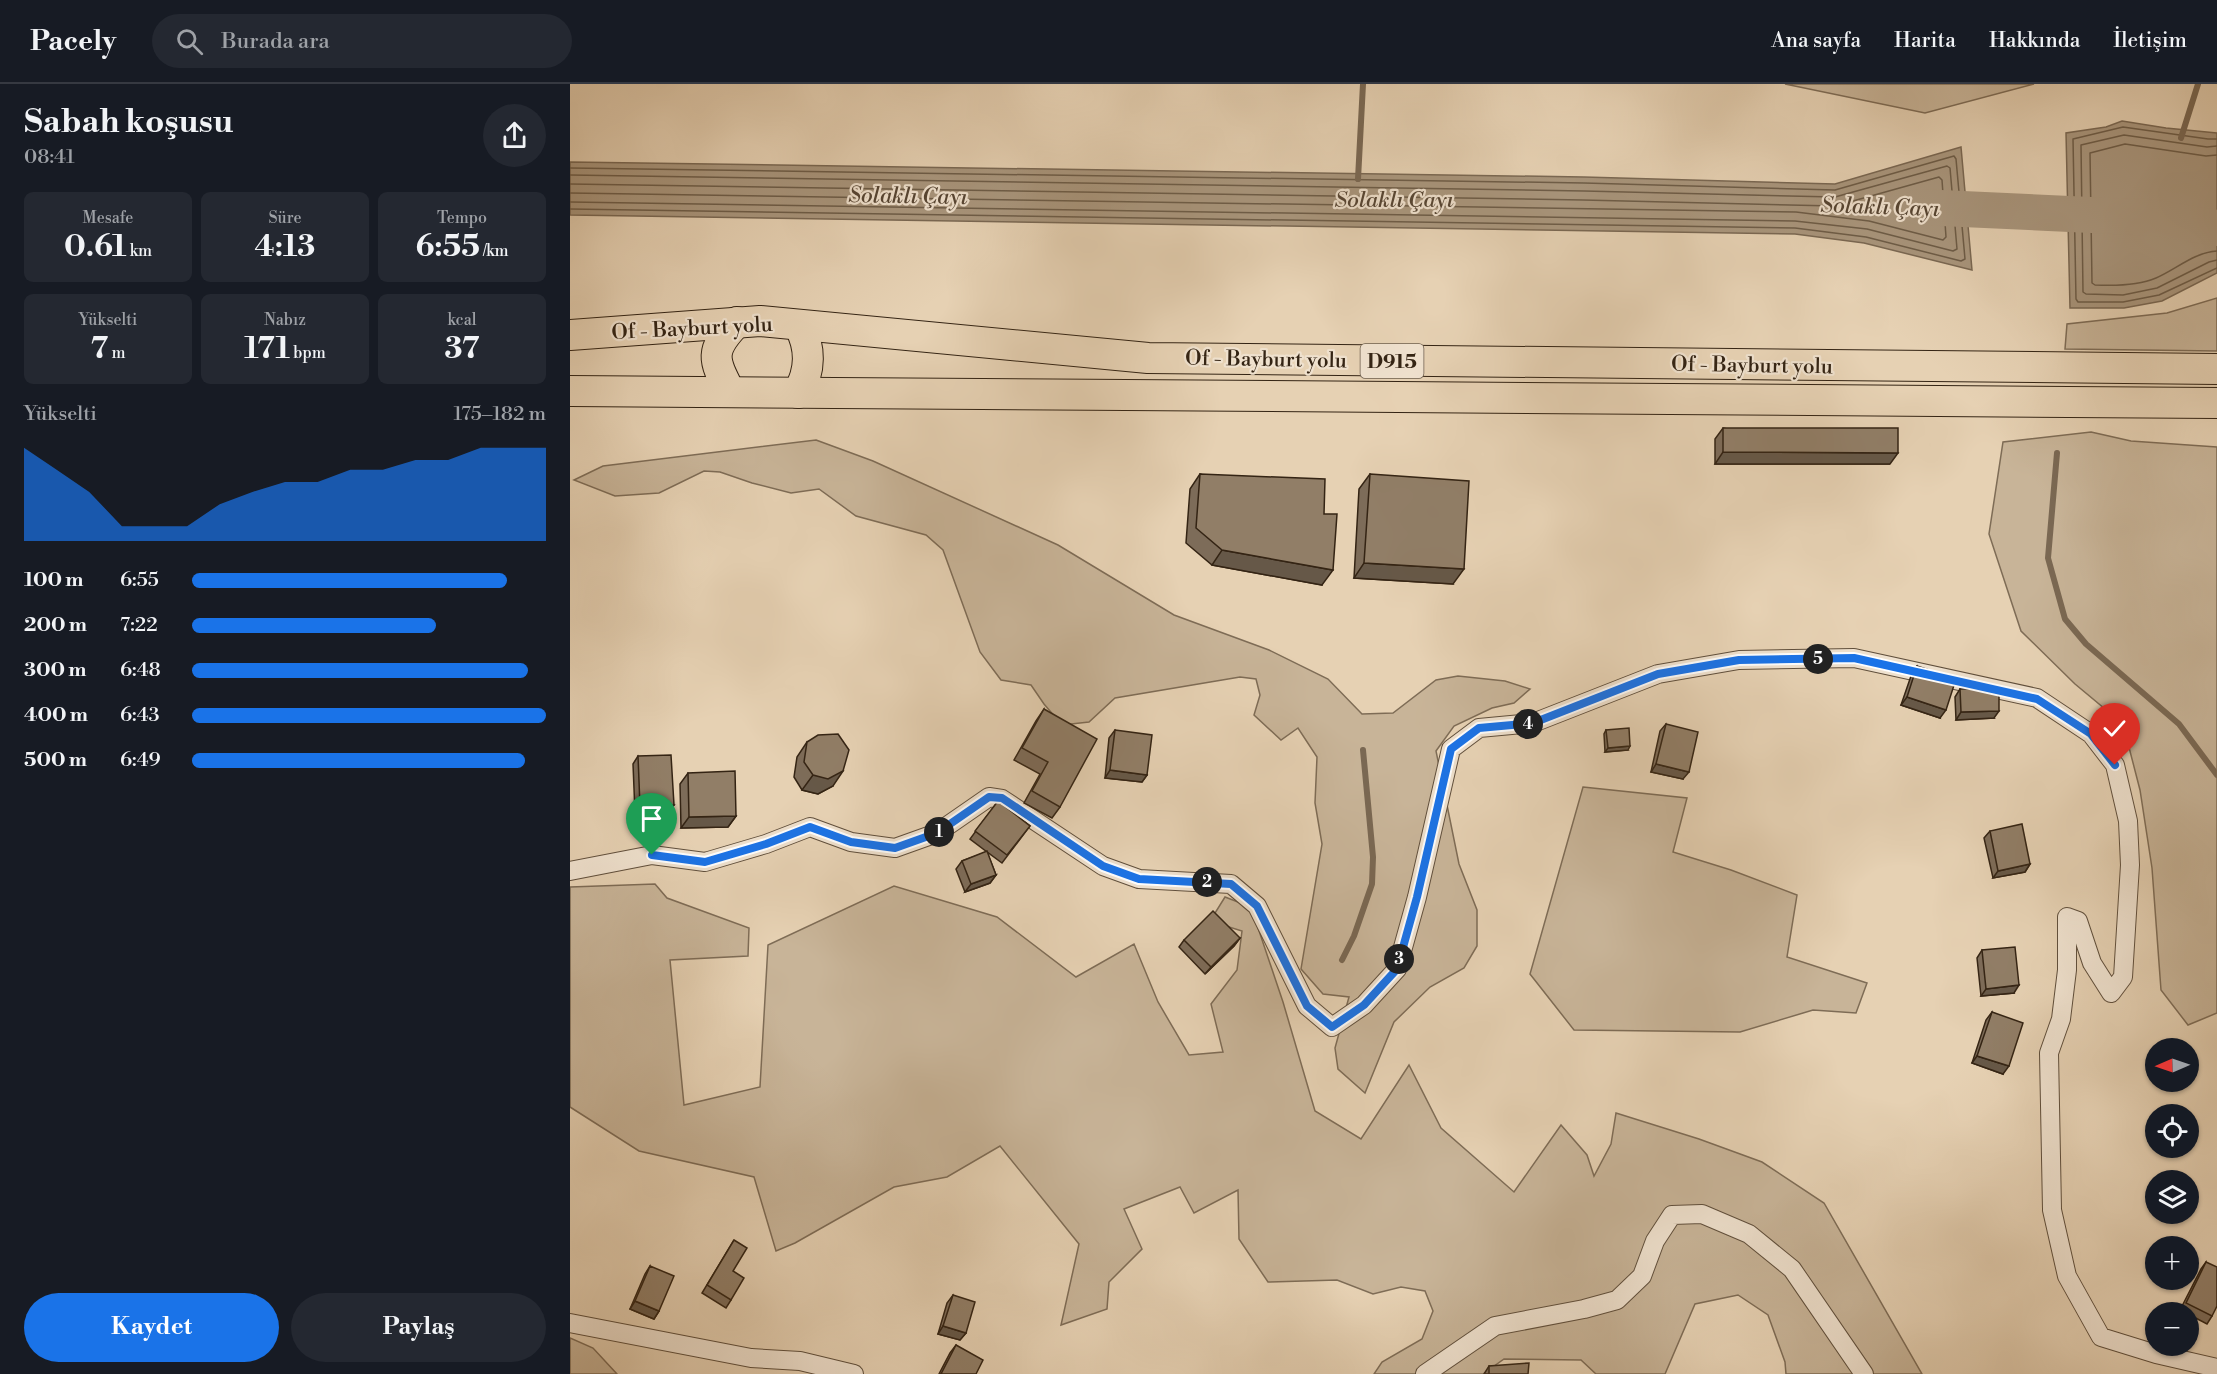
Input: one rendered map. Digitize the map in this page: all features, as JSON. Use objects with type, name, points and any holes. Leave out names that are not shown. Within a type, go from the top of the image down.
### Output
[{"type":"highway","name":"Of - Bayburt yolu","points":[[570,335],[760,321],[1148,358],[2217,369]]},
{"type":"highway","points":[[730,392],[716,365],[720,339],[737,322]]},
{"type":"highway","points":[[798,393],[806,379],[808,357],[804,335],[799,324]]},
{"type":"highway","name":"Of - Bayburt yolu","points":[[570,391],[2217,403]]},
{"type":"street","points":[[570,871],[652,855],[705,862],[766,844],[810,827],[851,842],[895,848],[937,833],[989,797],[1002,798],[1103,866],[1139,879],[1231,884],[1257,906],[1307,1006],[1332,1027],[1364,1005],[1397,969],[1417,897],[1451,749],[1479,728],[1533,723],[1658,674],[1739,660],[1854,658],[2037,699],[2091,734],[2115,765],[2128,821],[2130,865],[2123,977],[2110,993],[2092,963],[2078,921],[2067,917],[2067,970],[2061,1019],[2049,1053],[2052,1210],[2067,1276],[2101,1336],[2156,1354],[2217,1368]]},
{"type":"street","points":[[1425,1374],[1495,1326],[1584,1309],[1617,1300],[1642,1276],[1655,1241],[1672,1215],[1702,1214],[1749,1234],[1792,1269],[1864,1374]]},
{"type":"street","points":[[570,1323],[751,1358],[800,1361],[854,1374]]},
{"type":"shaded area","points":[[1785,84],[2034,84],[1925,113]]},
{"type":"shaded area","points":[[2217,298],[2217,351],[2065,349],[2067,324],[2167,313]]},
{"type":"shaded area","points":[[2091,432],[2131,441],[2217,447],[2217,1013],[2188,1025],[2161,990],[2152,868],[2140,790],[2123,724],[2075,684],[2021,631],[1989,534],[2003,442]]},
{"type":"shaded area","points":[[816,440],[873,461],[1058,545],[1174,615],[1269,650],[1328,679],[1362,714],[1393,713],[1436,680],[1458,676],[1505,681],[1530,689],[1514,703],[1492,708],[1454,726],[1436,751],[1459,864],[1477,910],[1477,946],[1464,968],[1430,987],[1394,1022],[1365,1093],[1338,1069],[1335,1048],[1349,997],[1323,994],[1301,969],[1322,844],[1315,803],[1317,757],[1298,728],[1281,740],[1254,715],[1260,695],[1256,679],[1240,677],[1115,698],[1089,722],[1062,725],[1031,685],[1001,680],[980,652],[943,550],[926,535],[856,516],[819,489],[791,493],[720,472],[704,471],[659,493],[615,496],[574,480],[603,466]]},
{"type":"shaded area","points":[[1583,787],[1687,798],[1673,852],[1731,870],[1797,895],[1787,957],[1867,983],[1856,1013],[1813,1010],[1740,1032],[1574,1030],[1530,974]]},
{"type":"shaded area","points":[[655,884],[667,898],[749,928],[748,956],[670,960],[684,1105],[760,1087],[768,945],[894,886],[997,917],[1076,977],[1134,944],[1158,1002],[1189,1055],[1223,1052],[1211,1004],[1237,970],[1242,931],[1210,921],[1225,897],[1251,907],[1283,1002],[1315,1111],[1361,1139],[1409,1065],[1441,1128],[1514,1192],[1561,1125],[1587,1155],[1594,1176],[1611,1144],[1616,1113],[1762,1162],[1824,1203],[1922,1374],[1786,1374],[1785,1362],[1768,1315],[1738,1295],[1695,1304],[1665,1374],[1596,1374],[1581,1360],[1504,1359],[1483,1374],[1374,1374],[1382,1362],[1422,1339],[1433,1311],[1425,1291],[1401,1287],[1373,1294],[1337,1280],[1268,1282],[1239,1239],[1238,1190],[1194,1213],[1180,1187],[1124,1209],[1142,1249],[1109,1282],[1107,1309],[1061,1325],[1079,1244],[1000,1146],[947,1177],[894,1187],[795,1243],[776,1251],[754,1177],[639,1151],[570,1107],[570,887]]},
{"type":"shaded area","points":[[570,1338],[593,1348],[617,1374],[570,1374]]},
{"type":"water","points":[[2122,121],[2217,133],[2217,273],[2162,301],[2124,308],[2070,308],[2066,133],[2106,127]]},
{"type":"water","points":[[1961,147],[1972,270],[1864,243],[1795,234],[570,215],[570,162],[1584,177],[1835,184]]},
{"type":"building","points":[[1723,428],[1898,428],[1898,453],[1723,452]]},
{"type":"building","points":[[1200,474],[1325,479],[1324,514],[1337,514],[1333,570],[1222,550],[1196,528]]},
{"type":"building","points":[[1370,474],[1469,481],[1464,569],[1364,563]]},
{"type":"building","points":[[1917,666],[1956,679],[1946,710],[1907,697]]},
{"type":"building","points":[[1999,688],[1999,711],[1961,712],[1960,689]]},
{"type":"building","points":[[1044,709],[1097,739],[1060,807],[1032,791],[1048,762],[1022,748]]},
{"type":"building","points":[[1666,724],[1698,732],[1689,772],[1656,764]]},
{"type":"building","points":[[1629,728],[1630,746],[1608,748],[1606,730]]},
{"type":"building","points":[[1115,730],[1152,735],[1147,775],[1110,770]]},
{"type":"building","points":[[838,734],[849,750],[843,771],[828,779],[813,775],[804,762],[807,742],[818,735]]},
{"type":"building","points":[[671,755],[674,805],[640,806],[638,756]]},
{"type":"building","points":[[735,771],[736,816],[689,817],[688,773]]},
{"type":"building","points":[[998,801],[1030,826],[1007,855],[975,831]]},
{"type":"building","points":[[2022,824],[2030,864],[1998,871],[1990,831]]},
{"type":"building","points":[[987,851],[996,875],[971,884],[962,861]]},
{"type":"building","points":[[1213,911],[1240,938],[1211,967],[1184,940]]},
{"type":"building","points":[[2015,947],[2019,985],[1986,989],[1982,950]]},
{"type":"building","points":[[1992,1012],[2023,1023],[2009,1066],[1977,1056]]},
{"type":"building","points":[[734,1240],[747,1248],[733,1271],[744,1278],[731,1300],[707,1285]]},
{"type":"building","points":[[2206,1262],[2217,1267],[2217,1306],[2212,1316],[2199,1310],[2199,1302],[2186,1302],[2192,1290],[2199,1290],[2199,1276]]},
{"type":"building","points":[[650,1266],[674,1276],[659,1311],[635,1301]]},
{"type":"building","points":[[953,1295],[975,1302],[966,1333],[943,1326]]},
{"type":"building","points":[[956,1345],[983,1360],[976,1374],[941,1374]]},
{"type":"building","points":[[1529,1363],[1528,1374],[1489,1374],[1489,1366]]},
{"type":"waterway","points":[[1358,179],[1363,84]]},
{"type":"waterway","points":[[2181,138],[2198,84]]},
{"type":"waterway","name":"Solaklı Çayı","points":[[1919,207],[2156,218],[2217,228]]},
{"type":"waterway","points":[[2057,453],[2048,558],[2065,619],[2086,644],[2179,724],[2217,775]]},
{"type":"waterway","points":[[1342,960],[1354,936],[1372,884],[1373,857],[1363,750]]},
{"type":"route","points":[[652,855],[705,862],[766,844],[810,827],[851,842],[895,848],[937,833],[989,797],[1002,798],[1103,866],[1139,879],[1231,884],[1257,906],[1307,1006],[1332,1027],[1364,1005],[1397,969],[1417,897],[1451,749],[1479,728],[1533,723],[1658,674],[1739,660],[1854,658],[2037,699],[2091,734],[2115,765]]}]
